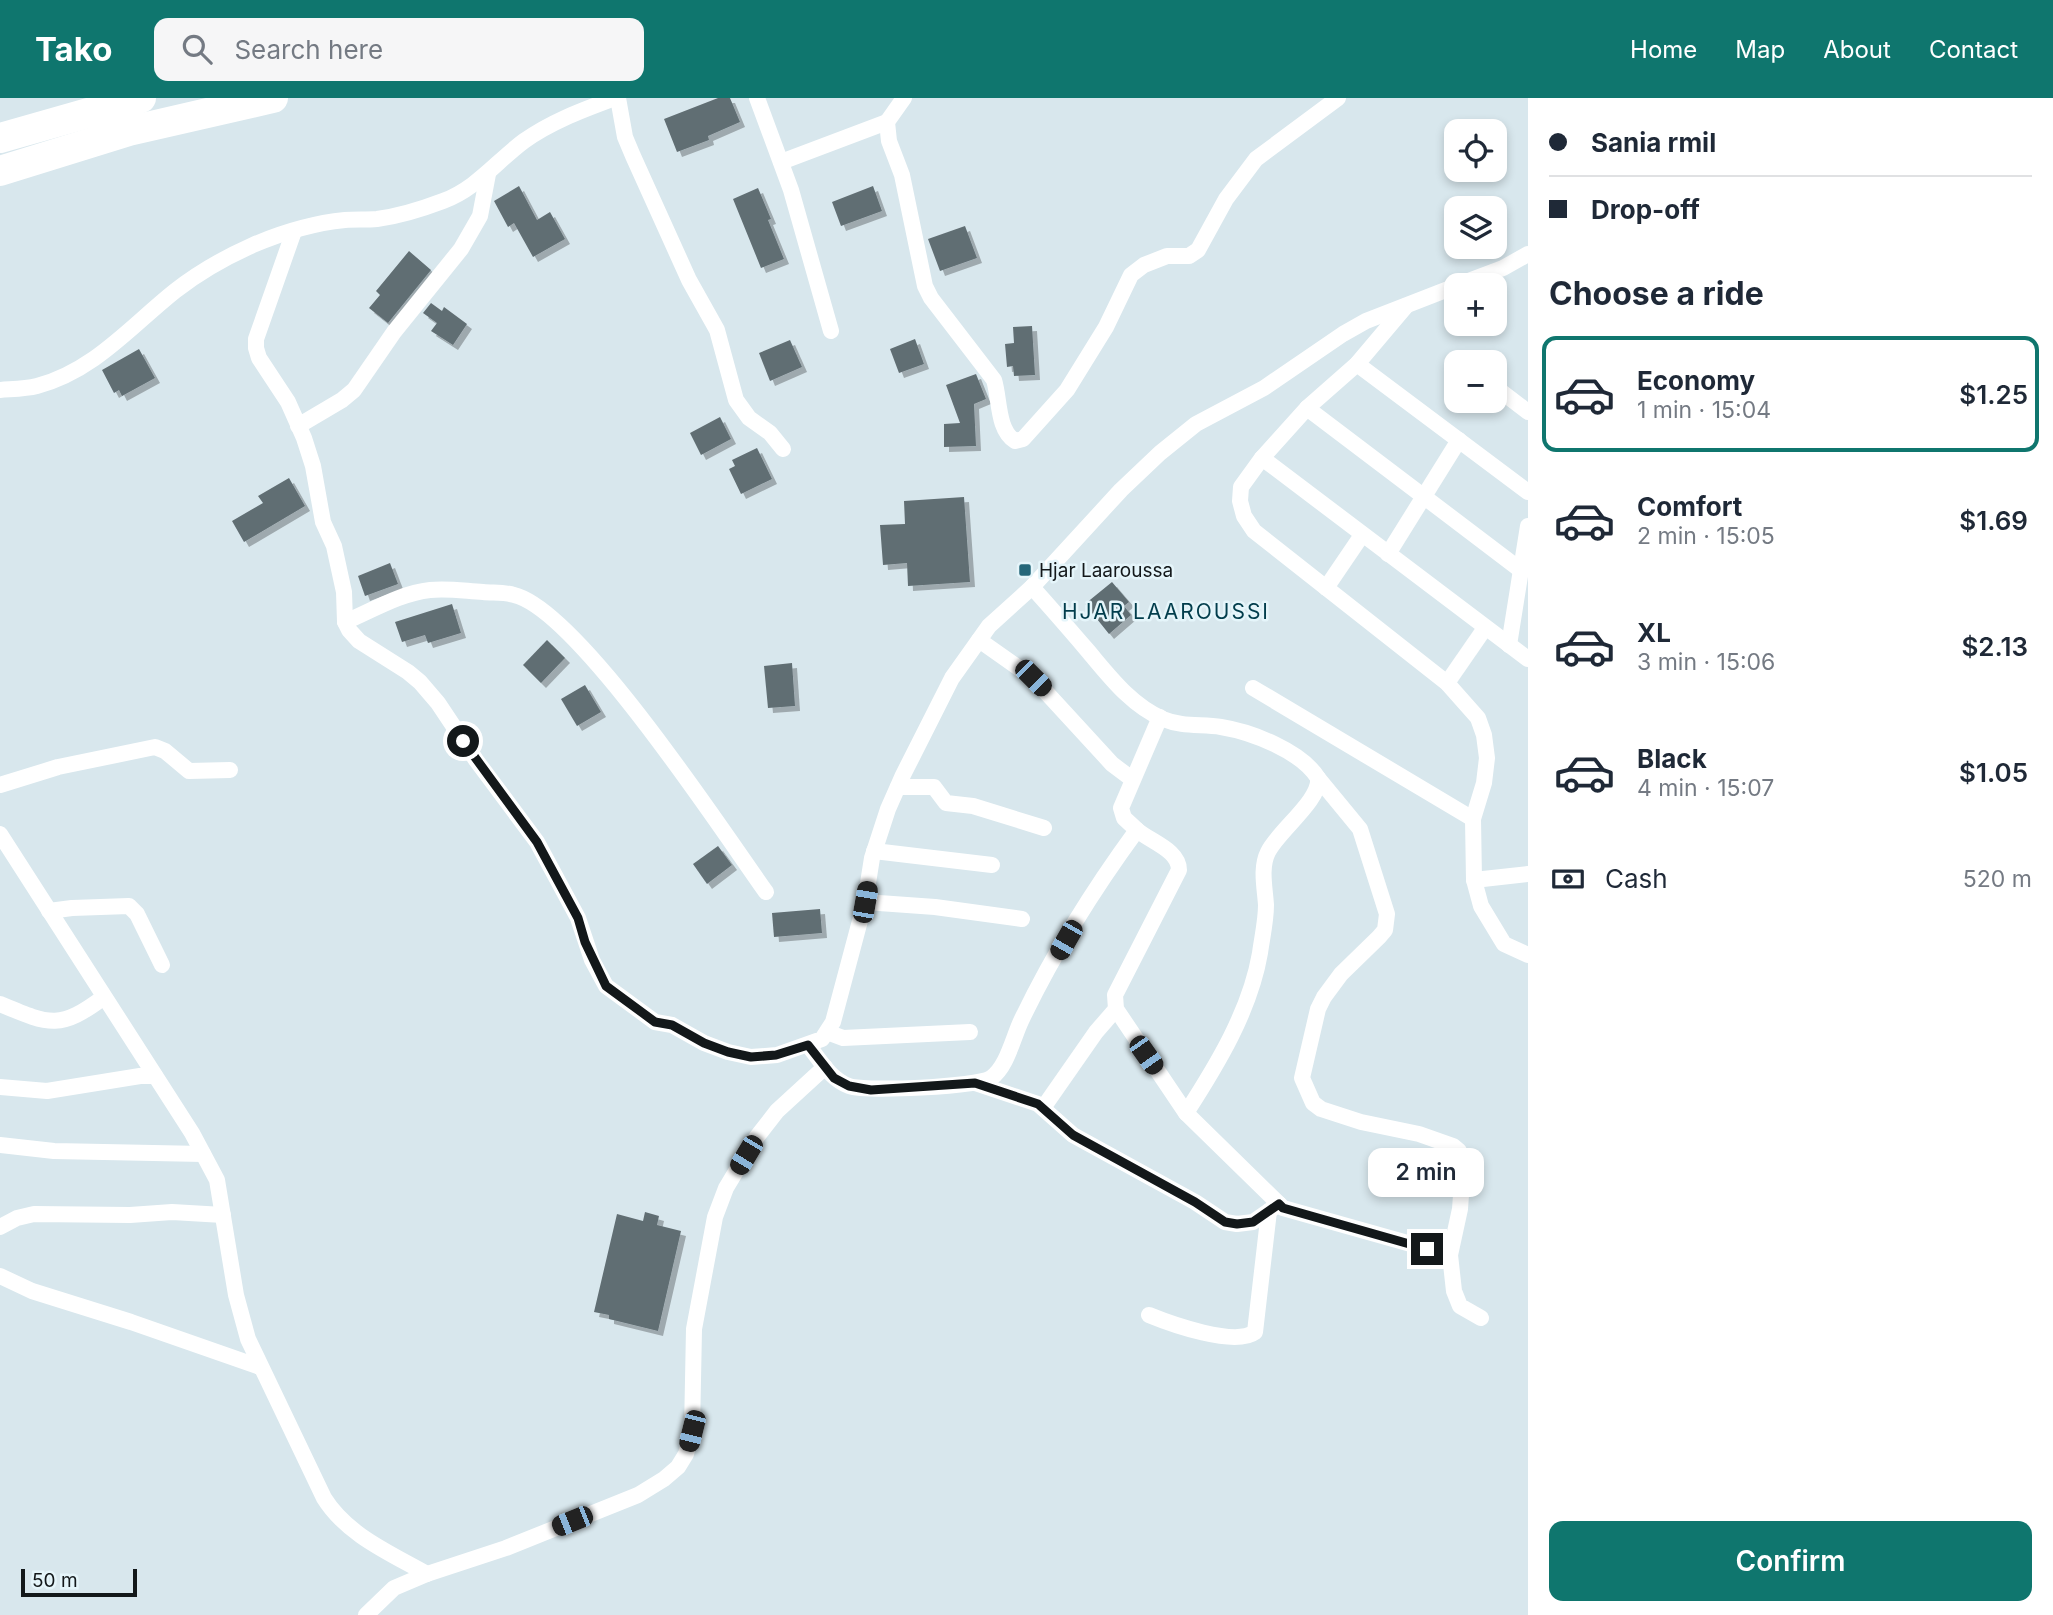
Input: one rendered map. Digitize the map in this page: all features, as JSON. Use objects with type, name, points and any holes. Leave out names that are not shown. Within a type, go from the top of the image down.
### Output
[{"type":"highway","points":[[0,138],[141,98]]},
{"type":"highway","points":[[0,171],[129,131],[273,98]]},
{"type":"street","points":[[0,390],[34,387],[55,381],[82,368],[129,332],[175,291],[201,273],[253,245],[294,231],[343,220],[377,219],[403,214],[446,200],[488,174],[522,143],[554,122],[616,98],[625,137],[689,280],[717,330],[736,400],[749,418],[770,433],[783,449]]},
{"type":"street","points":[[757,98],[791,190],[831,331]]},
{"type":"street","points":[[781,162],[887,122],[904,98]]},
{"type":"street","points":[[887,122],[889,141],[902,175],[925,286],[994,380],[1002,424],[1008,437],[1014,441],[1023,439],[1067,390],[1106,327],[1131,275],[1144,265],[1167,256],[1189,256],[1198,250],[1226,199],[1256,159],[1338,98]]},
{"type":"street","points":[[299,426],[354,390],[394,332],[461,249],[480,216],[488,174]]},
{"type":"street","points":[[294,231],[256,339],[256,348],[259,358],[288,402],[313,466],[323,522],[334,546],[344,592],[345,622],[349,630],[359,640],[408,672],[429,692],[476,760],[529,829],[578,918],[589,951],[606,986],[655,1022],[672,1025],[704,1043],[728,1052],[751,1057],[776,1055],[808,1045],[822,1039],[833,1022],[865,902],[874,851],[898,787],[952,677],[989,626],[1032,587],[1121,490],[1196,424],[1264,388],[1343,334],[1381,314],[1444,291]]},
{"type":"street","points":[[1490,273],[1528,254]]},
{"type":"street","points":[[1406,305],[1357,364],[1307,408],[1262,458],[1241,487],[1240,501],[1244,516],[1254,531],[1447,683],[1478,718],[1484,735],[1487,758],[1484,783],[1473,819],[1474,880],[1481,906],[1504,944],[1528,955]]},
{"type":"street","points":[[1357,364],[1528,492]]},
{"type":"street","points":[[1507,396],[1528,412]]},
{"type":"street","points":[[1307,408],[1522,571]]},
{"type":"street","points":[[1388,554],[1459,440]]},
{"type":"street","points":[[1262,458],[1528,659]]},
{"type":"street","points":[[1509,645],[1528,526]]},
{"type":"street","points":[[1326,588],[1362,535]]},
{"type":"street","points":[[1032,587],[1131,699],[1160,717],[1190,726],[1221,727],[1271,741],[1309,767],[1360,829],[1387,914],[1387,923],[1379,937],[1340,974],[1324,997],[1318,1009],[1302,1078],[1313,1103],[1321,1109],[1361,1122],[1419,1134],[1453,1146],[1459,1151],[1463,1167],[1460,1209],[1450,1255],[1456,1300],[1465,1311],[1480,1318]]},
{"type":"street","points":[[345,622],[428,590],[514,595],[537,605],[574,639],[625,698],[766,892]]},
{"type":"street","points":[[1447,683],[1485,628]]},
{"type":"street","points":[[979,640],[1033,678],[1112,764],[1132,779]]},
{"type":"street","points":[[1253,688],[1473,819]]},
{"type":"street","points":[[1160,717],[1132,779],[1121,811],[1124,818],[1138,830],[1174,855],[1179,862],[1179,870],[1115,995],[1116,1009],[1186,1113],[1274,1207],[1450,1255]]},
{"type":"street","points":[[0,785],[58,767],[155,747],[165,751],[189,771],[230,770]]},
{"type":"street","points":[[1186,1113],[1217,1065],[1253,980],[1266,908],[1264,879],[1267,854],[1317,792],[1318,778]]},
{"type":"street","points":[[898,787],[934,787],[946,803],[973,806],[1044,828]]},
{"type":"street","points":[[808,1045],[834,1078],[849,1086],[871,1090],[975,1083],[991,1078],[997,1072],[1021,1020],[1108,869],[1138,830]]},
{"type":"street","points":[[0,834],[204,1154],[217,1180],[242,1319],[260,1367],[307,1468],[333,1512],[367,1540],[427,1574]]},
{"type":"street","points":[[874,851],[992,865]]},
{"type":"street","points":[[1474,880],[1528,874]]},
{"type":"street","points":[[865,902],[935,907],[1022,919]]},
{"type":"street","points":[[49,911],[129,906],[137,914],[162,965]]},
{"type":"street","points":[[0,1004],[33,1017],[58,1022],[73,1018],[104,997]]},
{"type":"street","points":[[1043,1108],[1096,1032],[1116,1009]]},
{"type":"street","points":[[827,1032],[844,1038],[970,1032]]},
{"type":"street","points":[[366,1615],[394,1588],[506,1548],[638,1495],[678,1467],[686,1454],[692,1431],[694,1329],[715,1217],[726,1188],[756,1138],[777,1111],[825,1067]]},
{"type":"street","points":[[0,1087],[47,1091],[155,1076]]},
{"type":"street","points":[[975,1083],[1038,1104],[1073,1135],[1195,1202],[1225,1222],[1253,1222],[1274,1207]]},
{"type":"street","points":[[0,1145],[54,1151],[204,1154]]},
{"type":"street","points":[[1149,1315],[1192,1331],[1245,1337],[1255,1332],[1274,1207]]},
{"type":"street","points":[[0,1227],[17,1218],[34,1214],[130,1215],[172,1212],[223,1215]]},
{"type":"street","points":[[0,1276],[32,1291],[260,1367]]},
{"type":"building","points":[[718,98],[730,98],[740,122],[708,136],[709,140],[677,152],[664,119]]},
{"type":"building","points":[[519,186],[537,220],[550,212],[565,239],[533,257],[514,223],[508,227],[494,201]]},
{"type":"building","points":[[873,186],[882,211],[841,226],[832,202]]},
{"type":"building","points":[[758,188],[784,259],[761,268],[733,199]]},
{"type":"building","points":[[965,226],[977,258],[940,271],[928,239]]},
{"type":"building","points":[[409,251],[431,270],[388,323],[369,308],[380,295],[376,291]]},
{"type":"building","points":[[431,303],[442,311],[444,307],[467,324],[453,345],[431,331],[437,323],[423,313]]},
{"type":"building","points":[[1032,326],[1035,375],[1014,376],[1013,366],[1007,367],[1005,344],[1014,343],[1013,327]]},
{"type":"building","points":[[915,339],[924,364],[899,373],[890,349]]},
{"type":"building","points":[[790,340],[802,367],[770,381],[759,353]]},
{"type":"building","points":[[139,349],[155,378],[122,396],[119,390],[114,393],[102,370]]},
{"type":"building","points":[[976,374],[986,399],[974,404],[976,446],[944,447],[944,424],[960,423],[946,385]]},
{"type":"building","points":[[720,417],[731,439],[701,455],[690,433]]},
{"type":"building","points":[[757,448],[772,479],[741,494],[729,469],[735,466],[732,460]]},
{"type":"building","points":[[289,478],[305,506],[244,542],[232,521],[263,503],[258,496]]},
{"type":"building","points":[[964,497],[970,582],[908,586],[907,563],[883,565],[880,525],[905,524],[904,501]]},
{"type":"building","points":[[390,563],[398,584],[365,596],[358,576]]},
{"type":"building","points":[[1112,582],[1129,602],[1124,606],[1131,615],[1109,634],[1085,604]]},
{"type":"building","points":[[452,604],[461,633],[428,643],[425,635],[402,642],[395,622]]},
{"type":"building","points":[[547,640],[565,658],[541,683],[523,665]]},
{"type":"building","points":[[792,663],[795,706],[768,708],[764,666]]},
{"type":"building","points":[[585,685],[601,712],[577,726],[561,699]]},
{"type":"building","points":[[718,846],[732,865],[707,884],[693,864]]},
{"type":"building","points":[[820,909],[822,933],[774,937],[772,913]]},
{"type":"building","points":[[645,1212],[659,1216],[657,1225],[681,1231],[658,1331],[609,1319],[609,1315],[594,1312],[617,1214],[643,1221]]},
{"type":"place","name":"Hjar Laaroussa","points":[[1025,570]]},
{"type":"district","name":"HJAR LAAROUSSI","points":[[1166,611]]},
{"type":"route","points":[[463,741],[537,842],[578,918],[585,942],[606,986],[655,1022],[672,1025],[704,1043],[728,1052],[751,1057],[776,1055],[808,1045],[834,1078],[849,1086],[871,1090],[975,1083],[1038,1104],[1073,1135],[1195,1202],[1225,1222],[1253,1222],[1279,1204],[1283,1208],[1334,1224],[1427,1249]]}]
